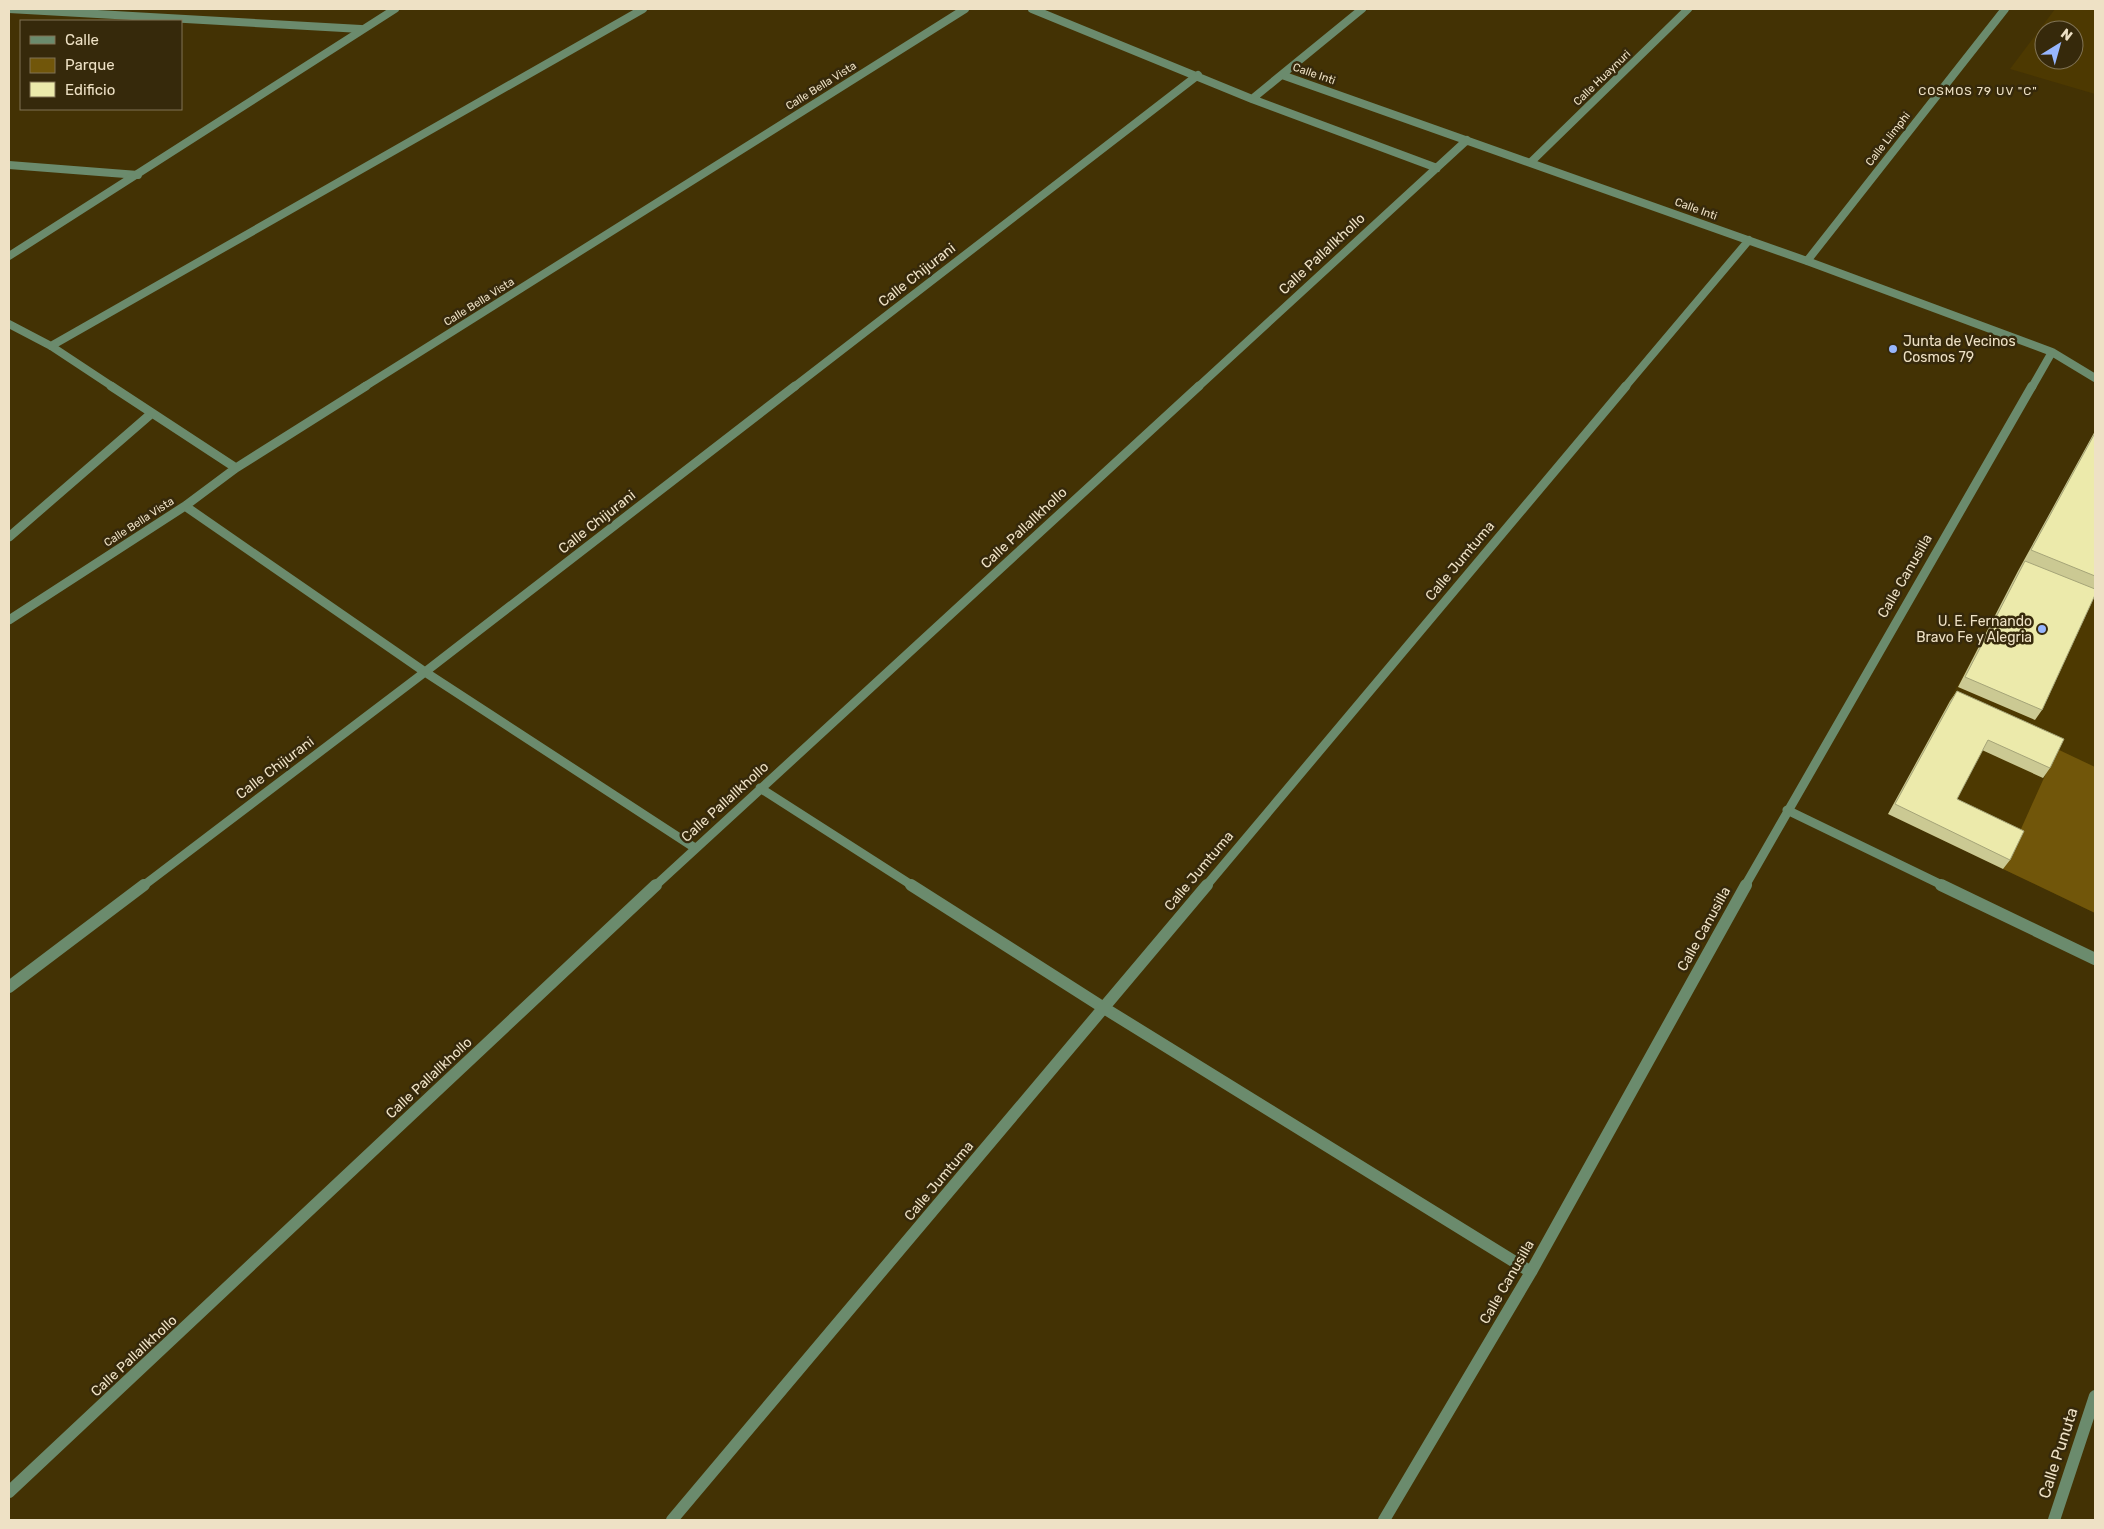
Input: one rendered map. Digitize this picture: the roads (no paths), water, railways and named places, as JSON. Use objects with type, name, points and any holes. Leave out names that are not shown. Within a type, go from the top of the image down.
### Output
[{"type":"street","points":[[9,9],[61,10],[361,29]]},
{"type":"street","points":[[9,256],[395,9]]},
{"type":"street","points":[[51,346],[643,9]]},
{"type":"street","name":"Calle Bella Vista","points":[[9,620],[185,506],[236,468],[965,9]]},
{"type":"street","points":[[1032,9],[1252,98],[1436,168]]},
{"type":"street","points":[[1252,98],[1362,9]]},
{"type":"street","name":"Calle Huaynuri","points":[[1531,162],[1688,9]]},
{"type":"street","name":"Calle Llimphi","points":[[1806,260],[2005,9]]},
{"type":"street","name":"Calle Chijurani","points":[[9,987],[425,672],[1198,75]]},
{"type":"street","name":"Calle Inti","points":[[1282,75],[1806,260],[2052,352],[2095,378]]},
{"type":"street","name":"Calle Pallallkhollo","points":[[9,1492],[695,848],[1467,140]]},
{"type":"street","points":[[9,165],[138,175]]},
{"type":"street","name":"Calle Jumtuma","points":[[672,1520],[1749,240]]},
{"type":"street","points":[[9,324],[51,346],[236,468]]},
{"type":"street","name":"Calle Canusilla","points":[[1384,1520],[1531,1272],[1787,810],[2052,352]]},
{"type":"street","points":[[9,537],[152,412]]},
{"type":"street","points":[[185,506],[425,672],[695,848]]},
{"type":"street","points":[[760,788],[1104,1008],[1531,1272]]},
{"type":"street","points":[[1787,810],[2095,959]]},
{"type":"street","name":"Calle Punuta","points":[[2054,1520],[2095,1396]]},
{"type":"place","name":"Junta de Vecinos Cosmos 79","points":[[1893,349]]},
{"type":"place","name":"U. E. Fernando Bravo Fe y Alegria","points":[[2042,629]]},
{"type":"district","name":"COSMOS 79 UV \"C\"","points":[[1978,91]]}]
